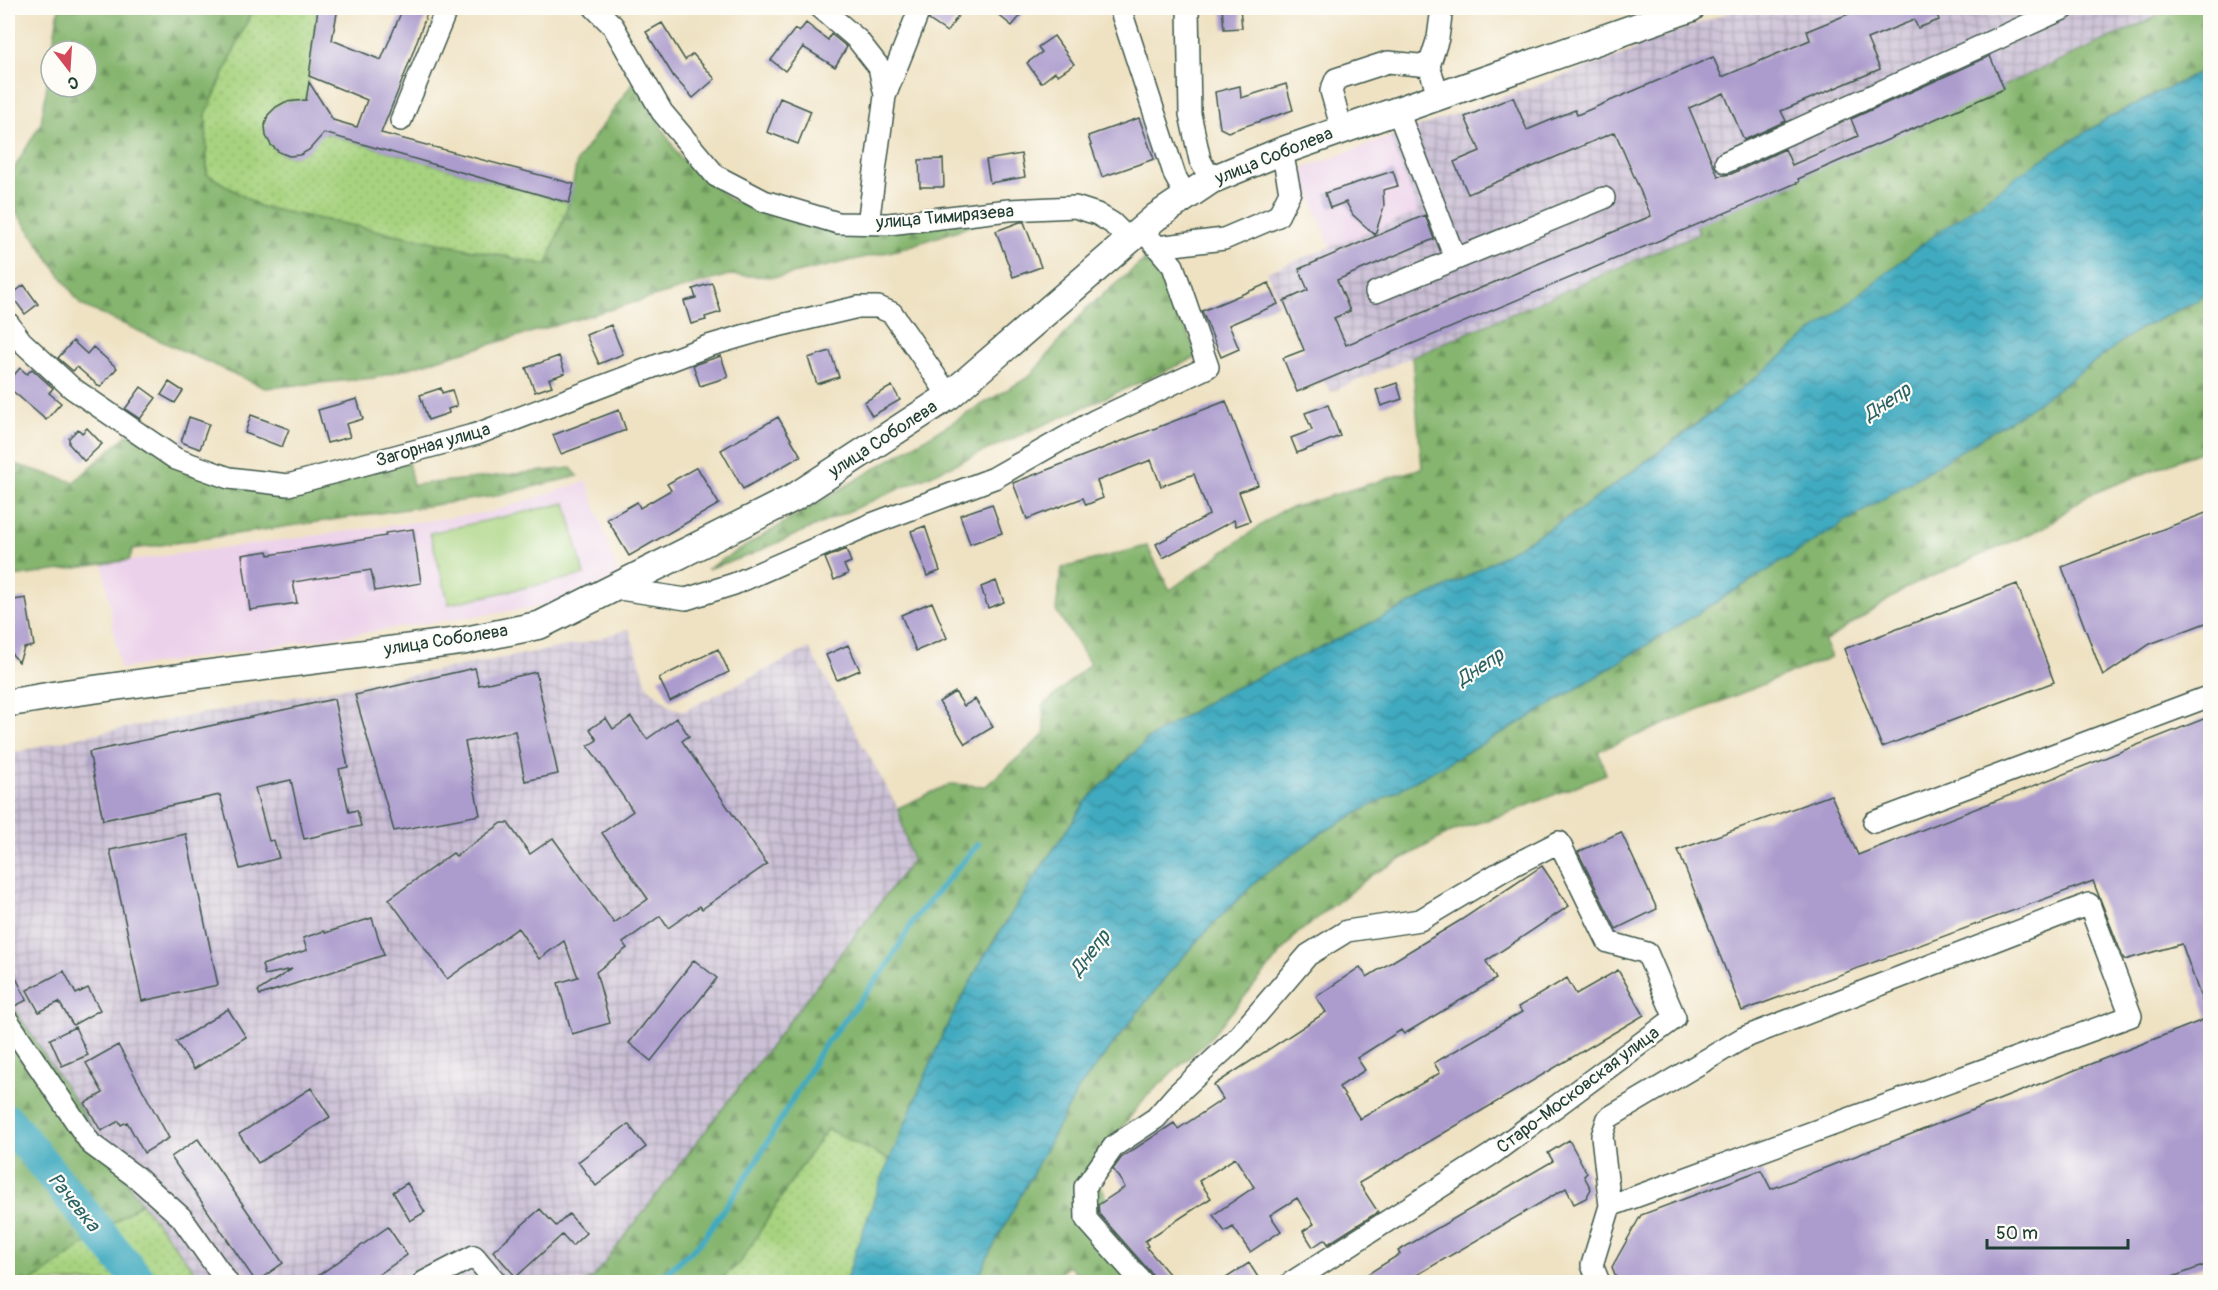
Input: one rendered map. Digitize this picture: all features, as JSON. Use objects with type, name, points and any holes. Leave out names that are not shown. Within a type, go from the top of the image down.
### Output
[{"type":"main road","name":"улица Соболева","points":[[8,703],[198,675],[463,641],[540,625],[793,498],[949,396],[1143,239],[1186,196],[1211,180],[1342,129],[1691,8]]},
{"type":"street","points":[[401,120],[447,8]]},
{"type":"street","name":"улица Тимирязева","points":[[595,8],[613,26],[662,112],[716,176],[764,201],[838,223],[889,224],[1009,210],[1075,207],[1105,218],[1143,239],[1173,266],[1208,367],[1096,420],[994,478],[869,525],[734,584],[686,599],[613,588]]},
{"type":"street","points":[[821,8],[857,39],[879,67],[885,96]]},
{"type":"street","points":[[868,224],[885,96],[920,8]]},
{"type":"street","points":[[1120,8],[1175,176],[1186,196]]},
{"type":"street","points":[[1188,8],[1190,114],[1200,160],[1211,180]]},
{"type":"street","points":[[1438,95],[1429,66],[1438,38],[1442,8]]},
{"type":"street","points":[[1725,162],[2065,8]]},
{"type":"street","points":[[1342,129],[1331,91],[1336,79],[1388,62],[1429,66]]},
{"type":"street","points":[[1397,110],[1455,258]]},
{"type":"street","points":[[1143,239],[1224,239],[1278,216],[1290,192],[1282,151]]},
{"type":"street","points":[[1376,292],[1605,198]]},
{"type":"street","name":"Загорная улица","points":[[8,323],[21,342],[72,388],[176,459],[229,478],[288,484],[477,434],[708,346],[773,327],[858,307],[878,307],[892,313],[949,396]]},
{"type":"street","points":[[1874,822],[2211,696]]},
{"type":"street","name":"Старо-Московская улица","points":[[1142,1282],[1086,1219],[1085,1187],[1114,1146],[1156,1118],[1177,1094],[1236,1039],[1308,955],[1347,930],[1420,920],[1504,870],[1559,842],[1608,942],[1647,953],[1675,1018],[1492,1154],[1292,1282]]},
{"type":"street","points":[[1599,1282],[1592,1265],[1610,1206],[1602,1136],[1608,1118],[1743,1038],[2089,904],[2131,1016],[1610,1206]]},
{"type":"street","points":[[8,1021],[91,1144],[136,1178],[181,1217],[227,1282]]},
{"type":"street","points":[[423,1282],[474,1256],[496,1282]]},
{"type":"shaded area","points":[[1741,8],[2176,8],[2010,83],[1865,140],[1694,218],[1699,233],[1331,392],[1296,336],[1267,272],[1418,212],[1390,137],[1630,52],[1640,45]]},
{"type":"shaded area","points":[[1390,137],[1419,212],[1331,247],[1299,170]]},
{"type":"shaded area","points":[[587,481],[619,577],[543,606],[120,669],[103,564],[492,512]]},
{"type":"shaded area","points":[[629,629],[648,687],[671,707],[684,711],[809,648],[898,808],[912,861],[593,1278],[585,1282],[203,1282],[141,1203],[8,999],[8,754],[82,736],[584,643]]},
{"type":"green space","points":[[59,8],[253,8],[206,114],[207,174],[261,207],[547,265],[569,203],[577,161],[634,81],[680,158],[730,200],[835,230],[983,222],[901,249],[779,277],[729,275],[374,378],[265,388],[81,305],[8,200],[8,179],[41,123],[45,99],[99,99],[99,39],[54,39]]},
{"type":"green space","points":[[253,8],[318,8],[306,104],[289,102],[276,106],[269,115],[266,127],[268,139],[274,149],[284,155],[302,154],[312,146],[320,132],[569,203],[547,265],[261,207],[207,175],[206,114]]},
{"type":"green space","points":[[2176,8],[2210,8],[2210,67],[2108,118],[1577,512],[1463,579],[1214,698],[1148,739],[1087,800],[982,960],[944,1032],[890,1160],[827,1129],[740,1263],[717,1282],[585,1282],[593,1278],[912,861],[898,808],[950,784],[986,786],[1045,734],[1043,706],[1090,664],[1056,610],[1062,568],[1147,546],[1170,590],[1281,511],[1422,468],[1412,357],[1699,233],[1694,218],[1865,140],[2010,83]]},
{"type":"green space","points":[[1157,249],[1197,357],[750,555],[707,569],[1030,376],[1086,309]]},
{"type":"green space","points":[[2210,291],[2210,448],[2086,496],[2043,528],[1908,587],[1824,642],[1831,657],[1598,751],[1606,774],[1503,815],[1455,830],[1372,875],[1297,934],[1209,1039],[1144,1099],[1092,1166],[1114,1214],[1166,1282],[1087,1282],[1068,1266],[1051,1282],[977,1282],[987,1258],[1079,1088],[1171,970],[1213,924],[1262,876],[1325,831],[1534,715],[2038,403],[2139,329],[2195,302]]},
{"type":"green space","points":[[128,434],[288,489],[408,462],[413,485],[571,468],[578,476],[495,496],[133,549],[129,560],[8,578],[8,462],[74,482]]},
{"type":"green space","points":[[566,503],[584,575],[449,604],[430,533]]},
{"type":"green space","points":[[8,999],[141,1203],[29,1282],[8,1282]]},
{"type":"green space","points":[[827,1129],[890,1160],[845,1282],[717,1282],[740,1263]]},
{"type":"green space","points":[[141,1203],[203,1282],[29,1282],[42,1275]]},
{"type":"water","name":"Днепр","points":[[2210,67],[2210,291],[2195,302],[2139,329],[2038,403],[1534,715],[1325,831],[1262,876],[1213,924],[1171,970],[1079,1088],[987,1258],[977,1282],[845,1282],[879,1185],[944,1032],[982,960],[1087,800],[1148,739],[1214,698],[1463,579],[1577,512],[1696,425],[1921,245],[2027,169],[2108,118]]},
{"type":"building","points":[[318,8],[338,8],[332,40],[381,60],[403,8],[429,8],[381,133],[574,184],[569,203],[324,133],[309,150],[300,155],[289,156],[279,152],[266,136],[265,125],[268,115],[285,102],[306,100],[309,82],[333,120],[357,127],[367,100],[309,76]]},
{"type":"building","points":[[935,8],[946,8],[958,16],[947,32],[929,20]]},
{"type":"building","points":[[990,8],[1027,8],[1012,26]]},
{"type":"building","points":[[1222,8],[1240,8],[1242,28],[1224,29]]},
{"type":"building","points":[[1863,8],[1943,8],[1936,11],[1939,20],[1918,28],[1914,20],[1867,39],[1880,69],[1781,111],[1786,121],[1744,140],[1724,93],[1689,108],[1718,176],[1731,174],[1785,149],[1792,165],[1858,136],[1851,119],[1990,56],[2004,89],[1798,179],[1799,182],[1297,392],[1283,358],[1304,350],[1284,301],[1308,290],[1299,269],[1425,215],[1434,239],[1337,280],[1350,311],[1334,318],[1346,345],[1651,216],[1615,132],[1468,194],[1454,162],[1480,151],[1465,117],[1513,97],[1527,130],[1575,110],[1577,115],[1713,57],[1722,77],[1810,40],[1807,31]]},
{"type":"building","points":[[662,23],[685,60],[693,54],[715,79],[693,98],[674,77],[646,32]]},
{"type":"building","points":[[806,23],[828,40],[831,34],[847,47],[835,67],[803,47],[785,71],[771,60],[795,29],[799,32]]},
{"type":"building","points":[[1054,36],[1074,64],[1058,75],[1055,72],[1041,83],[1027,63],[1042,52],[1038,47]]},
{"type":"building","points":[[1286,84],[1293,110],[1228,132],[1220,128],[1215,92],[1240,86],[1241,98]]},
{"type":"building","points":[[780,98],[811,111],[798,144],[767,132]]},
{"type":"building","points":[[1139,118],[1154,159],[1102,177],[1088,136]]},
{"type":"building","points":[[1021,154],[1025,177],[990,183],[986,160]]},
{"type":"building","points":[[943,159],[944,187],[920,187],[919,160]]},
{"type":"building","points":[[1393,171],[1398,186],[1383,190],[1384,206],[1375,235],[1353,215],[1346,202],[1330,208],[1325,193]]},
{"type":"building","points":[[1024,222],[1041,267],[1013,277],[996,231]]},
{"type":"building","points":[[712,283],[721,312],[705,317],[706,320],[691,324],[684,301],[696,298],[693,289]]},
{"type":"building","points":[[1269,283],[1278,304],[1229,325],[1239,349],[1221,357],[1202,311]]},
{"type":"building","points":[[24,285],[38,304],[25,314],[11,295]]},
{"type":"building","points":[[611,325],[623,354],[599,364],[586,335]]},
{"type":"building","points":[[73,341],[87,354],[93,347],[117,368],[100,387],[77,367],[73,371],[58,358]]},
{"type":"building","points":[[830,351],[839,377],[817,384],[808,358]]},
{"type":"building","points":[[559,356],[565,373],[549,379],[552,386],[535,392],[526,368]]},
{"type":"building","points":[[721,356],[728,377],[700,386],[693,365]]},
{"type":"building","points":[[20,368],[27,374],[32,369],[53,388],[49,393],[61,403],[46,420],[8,387],[8,382]]},
{"type":"building","points":[[169,382],[183,391],[175,403],[161,395]]},
{"type":"building","points":[[1397,383],[1402,399],[1381,406],[1376,390]]},
{"type":"building","points":[[892,386],[900,400],[872,416],[864,402]]},
{"type":"building","points":[[141,387],[156,398],[140,419],[125,409]]},
{"type":"building","points":[[441,388],[442,393],[452,390],[457,406],[448,409],[449,413],[428,420],[420,395]]},
{"type":"building","points":[[357,399],[363,419],[346,424],[350,437],[327,443],[318,410]]},
{"type":"building","points":[[1226,401],[1258,485],[1239,492],[1250,521],[1236,526],[1234,520],[1163,558],[1156,544],[1209,515],[1194,474],[1161,486],[1151,460],[1097,481],[1103,498],[1086,505],[1083,498],[1027,519],[1013,483]]},
{"type":"building","points":[[1328,405],[1340,436],[1297,453],[1291,438],[1312,430],[1305,413]]},
{"type":"building","points":[[619,410],[626,430],[561,454],[553,435]]},
{"type":"building","points":[[251,415],[289,429],[282,447],[245,433]]},
{"type":"building","points":[[189,417],[209,424],[200,449],[181,442]]},
{"type":"building","points":[[778,417],[801,456],[743,489],[721,450]]},
{"type":"building","points":[[87,428],[102,444],[84,461],[69,444],[69,438],[78,429],[82,433]]},
{"type":"building","points":[[697,467],[719,504],[629,556],[607,519],[637,502],[640,508],[671,490],[667,484]]},
{"type":"building","points":[[992,504],[1002,533],[970,544],[960,515]]},
{"type":"building","points":[[2211,511],[2211,621],[2150,644],[2103,676],[2062,567]]},
{"type":"building","points":[[925,526],[940,571],[927,576],[911,531]]},
{"type":"building","points":[[413,529],[421,583],[375,591],[371,570],[293,582],[297,603],[250,610],[242,555],[268,551],[269,555],[386,536],[385,533]]},
{"type":"building","points":[[846,549],[851,562],[844,565],[848,574],[834,580],[825,558]]},
{"type":"building","points":[[996,581],[1004,602],[988,608],[981,587]]},
{"type":"building","points":[[2017,584],[2054,682],[1882,747],[1844,649]]},
{"type":"building","points":[[26,598],[34,646],[24,648],[19,662],[8,650],[8,601]]},
{"type":"building","points":[[932,602],[947,638],[916,651],[901,615]]},
{"type":"building","points":[[848,645],[860,670],[837,680],[826,655]]},
{"type":"building","points":[[718,649],[729,672],[670,701],[659,678]]},
{"type":"building","points":[[475,668],[479,685],[536,672],[558,774],[525,781],[515,731],[465,742],[480,815],[394,831],[355,695]]},
{"type":"building","points":[[955,692],[964,706],[975,699],[993,727],[965,744],[939,702]]},
{"type":"building","points":[[334,699],[348,767],[339,769],[349,812],[357,810],[361,826],[304,839],[291,780],[255,788],[269,841],[274,840],[279,858],[240,869],[220,795],[103,820],[89,752]]},
{"type":"building","points":[[2211,716],[2211,1263],[2159,1282],[1618,1282],[1612,1267],[1641,1215],[1761,1170],[1771,1189],[2208,1018],[2182,944],[2124,960],[2093,881],[1742,1011],[1678,850],[1831,795],[1858,855]]},
{"type":"building","points":[[631,717],[647,739],[677,718],[689,736],[682,741],[767,864],[702,909],[700,906],[668,928],[660,916],[623,943],[627,948],[596,972],[610,1023],[572,1034],[558,983],[578,977],[564,941],[539,959],[518,928],[447,979],[389,899],[453,853],[456,856],[502,823],[508,823],[530,854],[553,838],[614,923],[648,899],[602,833],[633,811],[588,746],[597,740],[590,729],[606,718],[613,729]]},
{"type":"building","points":[[1621,832],[1657,909],[1616,929],[1578,852]]},
{"type":"building","points":[[186,834],[218,985],[142,1001],[110,850]]},
{"type":"building","points":[[1542,866],[1569,906],[1486,961],[1496,979],[1404,1034],[1401,1030],[1357,1058],[1365,1070],[1339,1087],[1360,1119],[1440,1073],[1434,1063],[1522,1012],[1518,1007],[1567,978],[1576,994],[1618,970],[1644,1015],[1359,1183],[1378,1212],[1328,1244],[1325,1239],[1313,1247],[1303,1231],[1314,1224],[1297,1198],[1270,1215],[1281,1231],[1250,1252],[1233,1227],[1225,1232],[1213,1215],[1254,1187],[1235,1158],[1199,1181],[1211,1198],[1145,1241],[1148,1246],[1146,1247],[1176,1282],[1154,1282],[1152,1274],[1099,1214],[1098,1205],[1125,1187],[1113,1169],[1122,1157],[1174,1123],[1178,1129],[1223,1099],[1214,1085],[1326,1012],[1316,997],[1360,967],[1367,977],[1461,920]]},
{"type":"building","points":[[372,918],[384,955],[260,995],[258,991],[292,969],[265,975],[262,965],[307,950],[303,938]]},
{"type":"building","points":[[694,960],[717,978],[651,1061],[629,1043]]},
{"type":"building","points":[[8,962],[27,1000],[13,1007],[8,997]]},
{"type":"building","points":[[64,971],[76,994],[88,988],[100,1010],[73,1025],[59,1002],[39,1012],[27,990]]},
{"type":"building","points":[[228,1009],[246,1037],[194,1069],[176,1042]]},
{"type":"building","points":[[75,1027],[88,1055],[62,1066],[50,1039]]},
{"type":"building","points":[[118,1045],[169,1138],[144,1153],[127,1122],[121,1125],[119,1121],[101,1131],[85,1103],[103,1093],[86,1063]]},
{"type":"building","points":[[311,1088],[330,1117],[258,1163],[239,1134]]},
{"type":"building","points":[[628,1124],[646,1147],[596,1186],[578,1162]]},
{"type":"building","points":[[198,1139],[283,1263],[256,1282],[171,1157]]},
{"type":"building","points":[[1569,1140],[1587,1173],[1584,1176],[1591,1189],[1586,1198],[1574,1204],[1566,1188],[1405,1282],[1355,1282],[1400,1254],[1398,1251],[1553,1161],[1548,1153]]},
{"type":"building","points":[[407,1183],[425,1212],[410,1221],[393,1192]]},
{"type":"building","points":[[540,1209],[556,1226],[569,1214],[586,1233],[572,1246],[562,1235],[516,1277],[493,1251]]},
{"type":"building","points":[[388,1227],[407,1255],[368,1282],[309,1282]]},
{"type":"building","points":[[1249,1263],[1261,1282],[1220,1282]]},
{"type":"waterway","points":[[656,1282],[701,1242],[753,1167],[821,1050],[888,965],[915,918],[978,844]]},
{"type":"waterway","name":"Рачевка","points":[[8,1121],[140,1282]]}]
